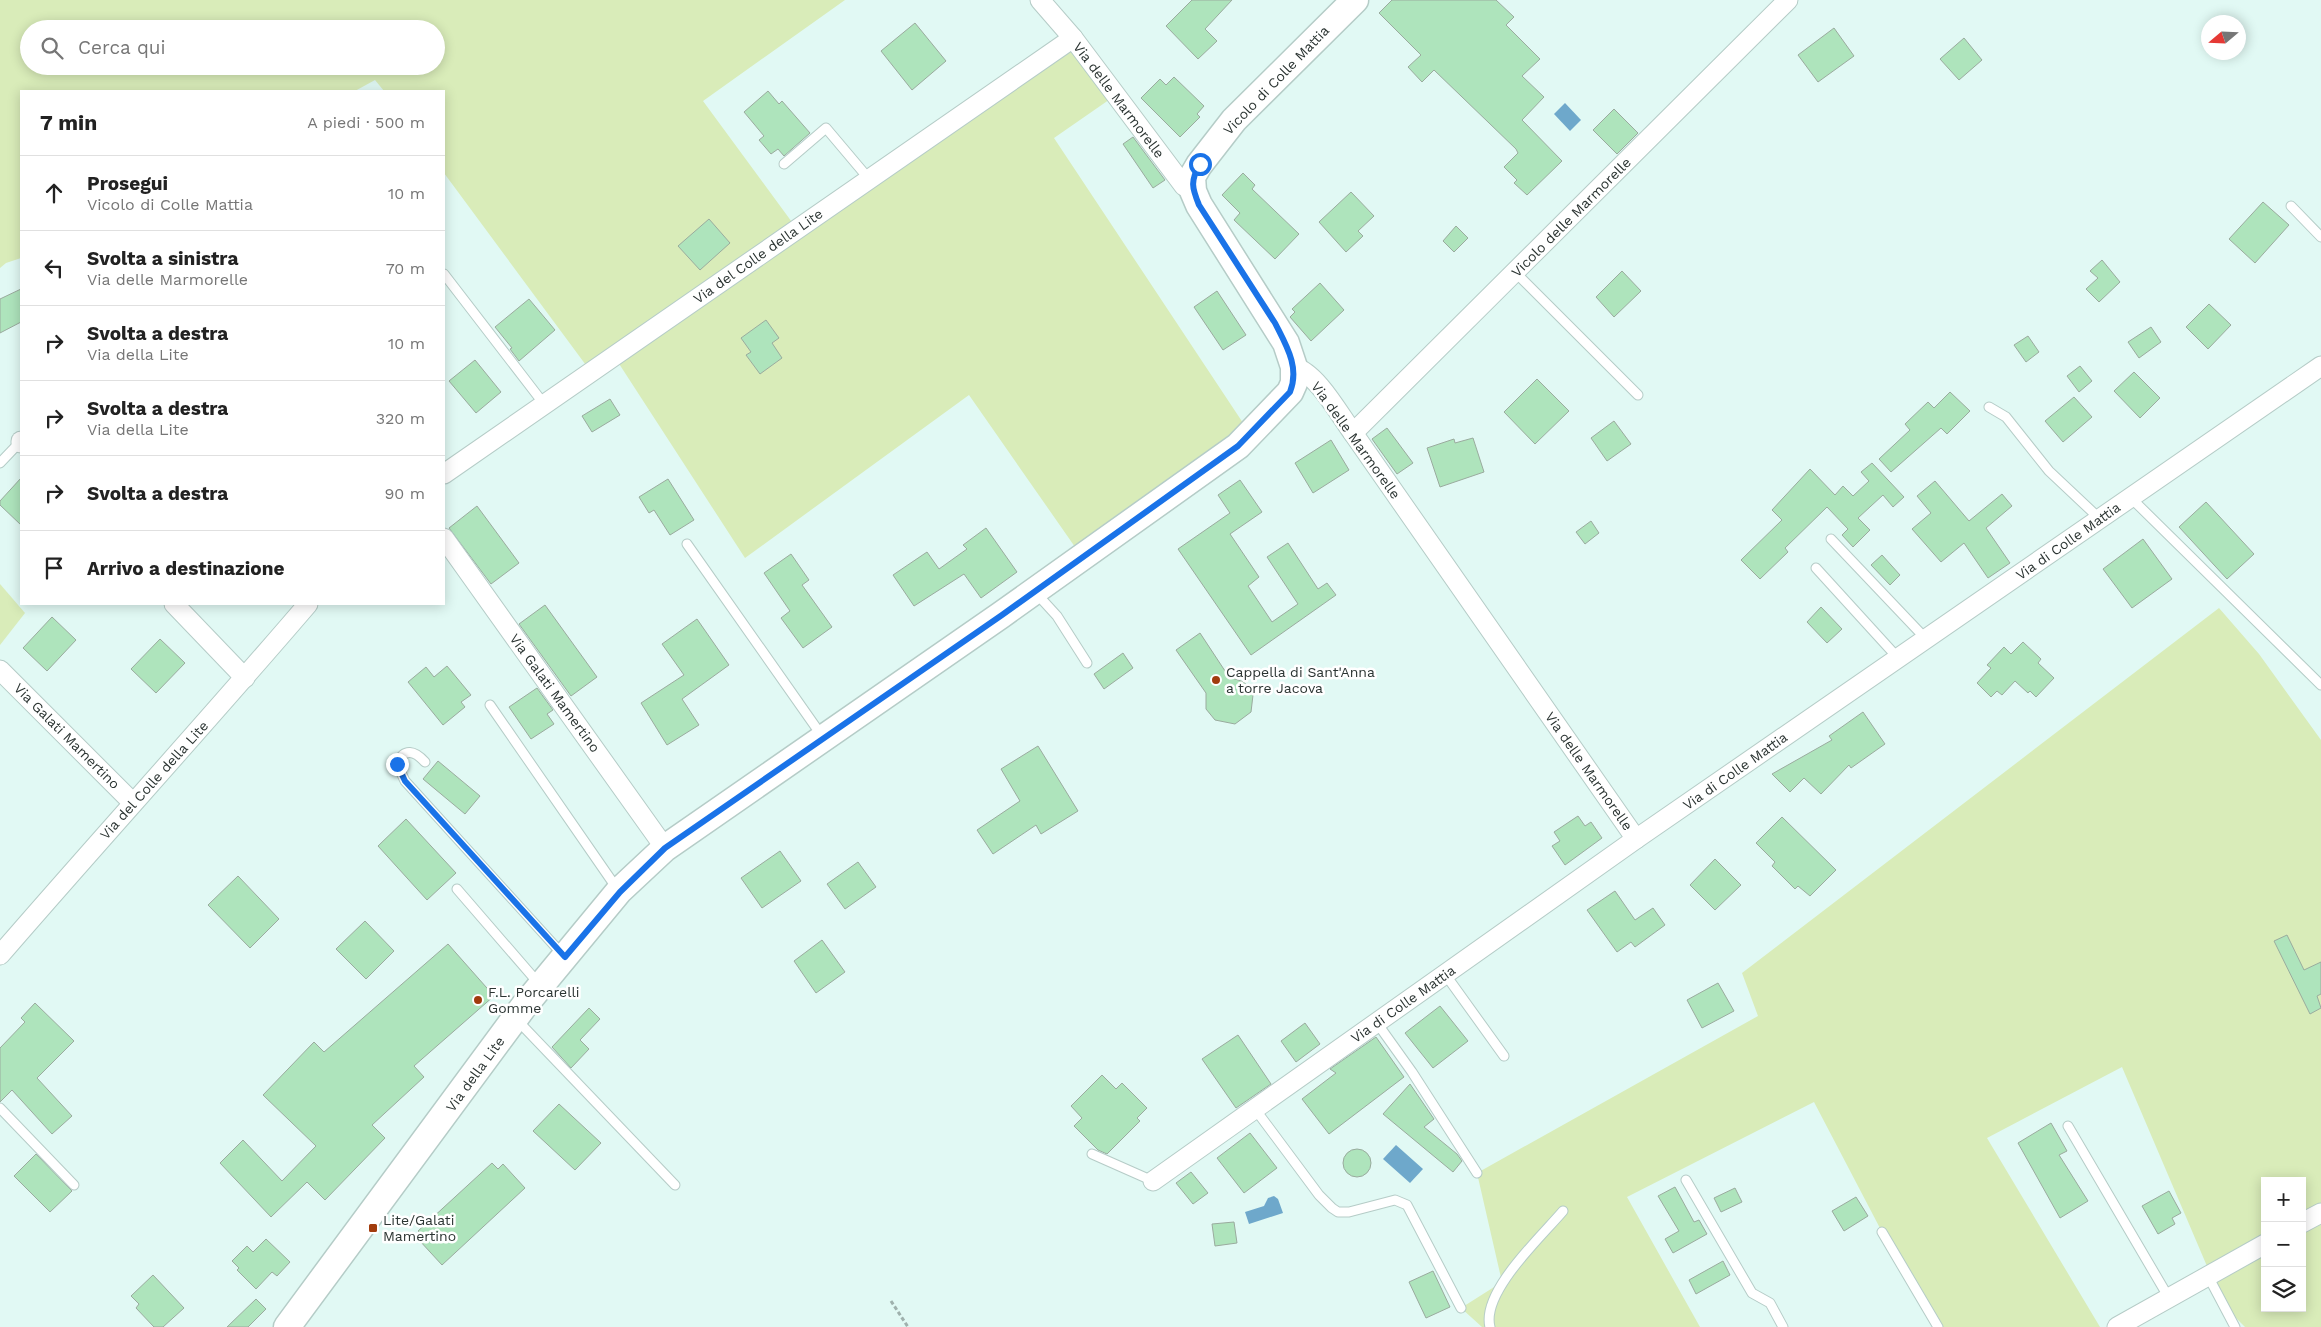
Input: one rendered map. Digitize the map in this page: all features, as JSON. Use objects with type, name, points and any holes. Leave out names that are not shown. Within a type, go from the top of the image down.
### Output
[{"type":"street","name":"Via delle Marmorelle","points":[[1040,0],[1073,38],[1184,186],[1193,191],[1199,205],[1275,323],[1286,343],[1294,367],[1303,370],[1318,384],[1354,433],[1636,839]]},
{"type":"street","name":"Vicolo di Colle Mattia","points":[[1193,191],[1192,176],[1234,120],[1355,0]]},
{"type":"street","name":"Vicolo delle Marmorelle","points":[[1354,433],[1788,0]]},
{"type":"street","name":"Via del Colle della Lite","points":[[445,473],[1073,38]]},
{"type":"street","name":"Via di Colle Mattia","points":[[1152,1181],[1636,839],[2321,366]]},
{"type":"street","name":"Via della Lite","points":[[286,1327],[541,986],[620,892],[665,848],[1034,591],[1238,446],[1290,392],[1294,383],[1294,367]]},
{"type":"street","name":"Via Galati Mamertino","points":[[445,539],[665,848]]},
{"type":"street","points":[[175,605],[245,678]]},
{"type":"street","name":"Via del Colle della Lite","points":[[0,954],[245,678],[307,605]]},
{"type":"street","name":"Via Galati Mamertino","points":[[0,670],[133,803]]},
{"type":"street","points":[[2305,1222],[2321,1213]]},
{"type":"street","points":[[2117,1327],[2261,1246]]},
{"type":"lane","points":[[784,164],[826,128],[869,179]]},
{"type":"lane","points":[[2291,206],[2321,237]]},
{"type":"lane","points":[[1515,272],[1638,395]]},
{"type":"lane","points":[[445,275],[544,404]]},
{"type":"lane","points":[[1989,407],[2006,417],[2043,464],[2100,518]]},
{"type":"lane","points":[[0,463],[20,443]]},
{"type":"lane","points":[[2130,497],[2321,685]]},
{"type":"lane","points":[[1831,539],[1926,639]]},
{"type":"lane","points":[[687,544],[824,738]]},
{"type":"lane","points":[[1816,568],[1898,658]]},
{"type":"lane","points":[[1034,591],[1057,616],[1087,663]]},
{"type":"lane","points":[[490,705],[620,892]]},
{"type":"lane","points":[[425,762],[416,753],[410,751],[403,753],[397,764],[405,781],[565,957]]},
{"type":"lane","points":[[456,889],[541,986]]},
{"type":"lane","points":[[1445,974],[1504,1056]]},
{"type":"lane","points":[[516,1018],[675,1185]]},
{"type":"lane","points":[[1377,1023],[1412,1072],[1477,1173]]},
{"type":"lane","points":[[0,1108],[74,1185]]},
{"type":"lane","points":[[1255,1109],[1319,1195],[1332,1208],[1349,1212],[1395,1200],[1407,1205],[1461,1308]]},
{"type":"lane","points":[[2068,1126],[2169,1298]]},
{"type":"lane","points":[[1092,1154],[1152,1181]]},
{"type":"lane","points":[[1686,1180],[1752,1293],[1770,1303],[1783,1327]]},
{"type":"lane","points":[[1490,1327],[1489,1310],[1502,1282],[1562,1211]]},
{"type":"lane","points":[[1882,1232],[1938,1327]]},
{"type":"lane","points":[[2208,1276],[2235,1327]]},
{"type":"path","points":[[891,1301],[908,1327]]},
{"type":"green space","points":[[0,0],[845,0],[703,101],[797,229],[1073,38],[1116,95],[1054,138],[1255,441],[1082,557],[969,395],[745,558],[614,356],[591,372],[445,174],[445,90],[383,90],[375,80],[357,90],[20,90],[20,258],[6,263],[0,268]]},
{"type":"green space","points":[[0,584],[25,613],[0,645]]},
{"type":"green space","points":[[2219,608],[2259,654],[2321,740],[2321,1327],[2245,1327],[2224,1306],[2122,1067],[1987,1138],[2100,1327],[1938,1327],[1882,1232],[1814,1102],[1627,1197],[1700,1327],[1482,1327],[1461,1308],[1502,1282],[1477,1173],[1758,1016],[1742,973]]},
{"type":"water","points":[[1565,103],[1581,120],[1570,131],[1554,114]]},
{"type":"water","points":[[1396,1145],[1423,1169],[1410,1183],[1383,1159]]},
{"type":"water","points":[[1274,1196],[1278,1199],[1283,1213],[1249,1224],[1245,1212],[1264,1206],[1268,1198]]},
{"type":"building","points":[[1192,0],[1232,0],[1205,29],[1217,41],[1198,59],[1166,26]]},
{"type":"building","points":[[1392,0],[1496,0],[1514,17],[1506,25],[1540,59],[1522,76],[1544,97],[1522,120],[1562,161],[1527,195],[1514,183],[1517,180],[1504,167],[1518,153],[1516,149],[1434,70],[1422,82],[1408,67],[1421,55],[1379,13]]},
{"type":"building","points":[[915,23],[946,61],[912,90],[881,51]]},
{"type":"building","points":[[1834,28],[1854,56],[1818,82],[1798,55]]},
{"type":"building","points":[[1964,38],[1982,60],[1959,80],[1940,59]]},
{"type":"building","points":[[1174,77],[1204,106],[1197,114],[1200,117],[1180,137],[1141,98],[1160,79],[1166,85]]},
{"type":"building","points":[[768,91],[779,104],[782,101],[810,133],[784,156],[778,149],[771,154],[759,140],[764,136],[744,112]]},
{"type":"building","points":[[1614,109],[1638,133],[1617,154],[1593,130]]},
{"type":"building","points":[[1133,137],[1165,180],[1153,188],[1123,144]]},
{"type":"building","points":[[1243,173],[1255,185],[1252,189],[1299,234],[1275,259],[1234,220],[1240,213],[1222,195]]},
{"type":"building","points":[[1351,192],[1374,216],[1358,231],[1363,236],[1346,252],[1319,222]]},
{"type":"building","points":[[2263,202],[2289,225],[2255,263],[2229,239]]},
{"type":"building","points":[[709,219],[730,243],[700,270],[678,246]]},
{"type":"building","points":[[1456,226],[1468,238],[1454,252],[1443,241]]},
{"type":"building","points":[[2102,260],[2120,282],[2099,302],[2086,289],[2098,278],[2090,271]]},
{"type":"building","points":[[1622,271],[1641,291],[1614,317],[1596,297]]},
{"type":"building","points":[[1320,283],[1344,310],[1311,341],[1290,317],[1295,312],[1292,309]]},
{"type":"building","points":[[20,289],[20,323],[0,333],[0,299]]},
{"type":"building","points":[[1217,291],[1246,335],[1223,350],[1194,307]]},
{"type":"building","points":[[529,299],[555,330],[519,361],[510,349],[512,348],[495,327]]},
{"type":"building","points":[[2209,304],[2231,325],[2208,349],[2186,327]]},
{"type":"building","points":[[766,320],[779,338],[772,343],[782,358],[760,374],[746,355],[751,352],[741,338]]},
{"type":"building","points":[[2151,327],[2161,342],[2139,358],[2128,342]]},
{"type":"building","points":[[2028,336],[2039,352],[2026,362],[2014,345]]},
{"type":"building","points":[[475,360],[501,392],[476,413],[449,381]]},
{"type":"building","points":[[2080,366],[2092,381],[2079,392],[2067,376]]},
{"type":"building","points":[[2134,372],[2160,398],[2140,418],[2114,391]]},
{"type":"building","points":[[1537,379],[1569,411],[1535,444],[1504,412]]},
{"type":"building","points":[[1950,392],[1970,411],[1947,434],[1941,428],[1891,472],[1879,459],[1910,430],[1905,424],[1928,402],[1934,408]]},
{"type":"building","points":[[2074,397],[2092,417],[2063,442],[2045,421]]},
{"type":"building","points":[[610,399],[620,415],[592,432],[582,416]]},
{"type":"building","points":[[1614,421],[1631,444],[1607,461],[1591,438]]},
{"type":"building","points":[[1387,428],[1413,463],[1397,474],[1372,439]]},
{"type":"building","points":[[1473,438],[1484,472],[1440,487],[1427,448],[1454,439],[1455,443]]},
{"type":"building","points":[[1331,440],[1349,470],[1313,493],[1295,463]]},
{"type":"building","points":[[1872,463],[1904,497],[1893,507],[1883,495],[1858,518],[1870,530],[1853,547],[1842,535],[1848,529],[1827,507],[1785,548],[1788,552],[1760,579],[1741,560],[1782,520],[1772,510],[1810,469],[1835,495],[1843,486],[1853,496],[1869,481],[1861,472]]},
{"type":"building","points":[[20,479],[20,524],[0,505],[0,501]]},
{"type":"building","points":[[668,479],[694,520],[670,535],[654,510],[649,513],[639,497]]},
{"type":"building","points":[[1240,480],[1262,512],[1230,534],[1259,577],[1248,586],[1272,622],[1298,604],[1267,557],[1288,543],[1318,589],[1327,583],[1336,595],[1251,655],[1178,549],[1230,513],[1218,495]]},
{"type":"building","points":[[1935,481],[1969,521],[2002,494],[2012,506],[1986,528],[2010,563],[1988,578],[1964,543],[1941,562],[1912,529],[1931,513],[1917,496]]},
{"type":"building","points":[[2206,502],[2254,554],[2227,579],[2179,527]]},
{"type":"building","points":[[477,506],[519,563],[491,584],[449,528]]},
{"type":"building","points":[[1591,521],[1599,533],[1585,544],[1576,532]]},
{"type":"building","points":[[986,528],[1017,572],[981,598],[964,574],[914,606],[893,575],[927,552],[939,569],[967,549],[963,545]]},
{"type":"building","points":[[2143,539],[2172,579],[2132,608],[2103,569]]},
{"type":"building","points":[[791,554],[809,580],[802,585],[832,627],[803,648],[781,618],[790,611],[764,573]]},
{"type":"building","points":[[1882,555],[1900,575],[1890,585],[1871,565]]},
{"type":"building","points":[[545,605],[597,677],[571,696],[519,624]]},
{"type":"building","points":[[1821,607],[1842,629],[1827,643],[1807,622]]},
{"type":"building","points":[[52,617],[76,640],[47,671],[23,648]]},
{"type":"building","points":[[697,619],[729,665],[682,699],[699,725],[667,745],[641,703],[684,675],[662,644]]},
{"type":"building","name":"Cappella di Sant'Anna a torre Jacova","points":[[1200,633],[1229,677],[1244,682],[1253,695],[1251,712],[1235,724],[1215,720],[1206,709],[1206,693],[1176,650]]},
{"type":"building","points":[[160,639],[185,663],[156,693],[131,669]]},
{"type":"building","points":[[2023,642],[2041,659],[2038,663],[2054,678],[2036,697],[2030,691],[2028,693],[2015,681],[2002,695],[1997,691],[1991,697],[1977,683],[1991,668],[1987,665],[2004,647],[2011,654]]},
{"type":"building","points":[[1123,653],[1133,668],[1104,689],[1094,674]]},
{"type":"building","points":[[447,666],[471,695],[461,702],[465,707],[443,725],[408,682],[426,667],[434,677]]},
{"type":"building","points":[[537,688],[553,710],[547,714],[554,724],[531,739],[509,707]]},
{"type":"building","points":[[1863,712],[1885,744],[1851,768],[1849,765],[1821,794],[1804,778],[1790,792],[1772,774],[1832,740],[1829,736]]},
{"type":"building","points":[[1038,746],[1078,811],[1041,834],[1036,825],[993,854],[977,830],[1020,801],[1001,769]]},
{"type":"building","points":[[438,761],[480,796],[465,814],[423,779]]},
{"type":"building","points":[[1578,816],[1585,826],[1591,822],[1602,838],[1565,865],[1552,846],[1560,841],[1554,832]]},
{"type":"building","points":[[1782,817],[1836,870],[1810,896],[1798,886],[1795,889],[1772,866],[1775,862],[1756,843]]},
{"type":"building","points":[[406,819],[456,873],[427,900],[378,846]]},
{"type":"building","points":[[780,851],[801,881],[762,908],[741,878]]},
{"type":"building","points":[[1715,859],[1741,885],[1715,910],[1690,885]]},
{"type":"building","points":[[858,862],[876,887],[845,909],[827,884]]},
{"type":"building","points":[[238,876],[279,919],[250,948],[208,905]]},
{"type":"building","points":[[1615,891],[1635,920],[1653,908],[1665,925],[1635,947],[1631,942],[1617,952],[1587,910]]},
{"type":"building","points":[[365,921],[394,951],[366,979],[336,949]]},
{"type":"building","points":[[2287,935],[2304,970],[2321,962],[2321,994],[2317,996],[2321,1008],[2310,1014],[2274,941]]},
{"type":"building","points":[[822,940],[845,972],[816,993],[794,961]]},
{"type":"building","points":[[448,944],[494,996],[414,1066],[424,1077],[372,1125],[385,1138],[325,1200],[307,1182],[271,1217],[220,1163],[243,1140],[282,1181],[316,1146],[263,1095],[314,1042],[324,1052]]},
{"type":"building","points":[[1718,983],[1734,1011],[1702,1028],[1687,1000]]},
{"type":"building","points":[[35,1003],[74,1041],[37,1078],[72,1116],[52,1134],[12,1090],[0,1102],[0,1048],[25,1022],[21,1018]]},
{"type":"building","points":[[1440,1006],[1468,1041],[1433,1068],[1405,1033]]},
{"type":"building","points":[[589,1008],[600,1019],[580,1040],[589,1049],[571,1068],[552,1047]]},
{"type":"building","points":[[1305,1023],[1320,1044],[1296,1062],[1281,1041]]},
{"type":"building","points":[[1238,1035],[1271,1084],[1236,1108],[1202,1059]]},
{"type":"building","points":[[1376,1037],[1404,1077],[1329,1134],[1302,1099],[1336,1073],[1330,1069]]},
{"type":"building","points":[[1102,1075],[1116,1089],[1122,1083],[1147,1108],[1137,1118],[1140,1121],[1107,1154],[1098,1150],[1074,1126],[1082,1118],[1071,1106]]},
{"type":"building","points":[[1410,1084],[1434,1119],[1424,1127],[1457,1154],[1462,1161],[1453,1172],[1383,1114]]},
{"type":"building","points":[[559,1104],[601,1143],[575,1170],[533,1131]]},
{"type":"building","points":[[2051,1123],[2067,1151],[2059,1155],[2088,1201],[2060,1218],[2018,1143]]},
{"type":"building","points":[[1250,1133],[1277,1168],[1244,1193],[1217,1158]]},
{"type":"building","points":[[1357,1149],[1367,1153],[1371,1163],[1367,1173],[1357,1177],[1347,1173],[1343,1163],[1347,1153]]},
{"type":"building","points":[[36,1154],[72,1191],[50,1212],[14,1176]]},
{"type":"building","points":[[492,1163],[498,1169],[503,1164],[525,1188],[442,1265],[419,1240],[423,1236],[418,1231]]},
{"type":"building","points":[[1191,1172],[1208,1193],[1193,1204],[1176,1183]]},
{"type":"building","points":[[1675,1187],[1694,1222],[1699,1220],[1707,1234],[1673,1253],[1665,1239],[1679,1231],[1658,1196]]},
{"type":"building","points":[[1735,1188],[1742,1202],[1721,1212],[1714,1198]]},
{"type":"building","points":[[2169,1191],[2181,1213],[2172,1218],[2175,1224],[2158,1234],[2142,1206]]},
{"type":"building","points":[[1856,1197],[1868,1216],[1844,1231],[1832,1211]]},
{"type":"building","points":[[1234,1222],[1237,1243],[1215,1246],[1212,1224]]},
{"type":"building","points":[[266,1239],[290,1262],[277,1276],[272,1272],[256,1289],[237,1270],[239,1268],[232,1261],[247,1246],[253,1252]]},
{"type":"building","points":[[1723,1261],[1730,1275],[1696,1294],[1689,1280]]},
{"type":"building","points":[[1433,1271],[1450,1307],[1426,1318],[1409,1282]]},
{"type":"building","points":[[153,1275],[184,1308],[163,1327],[154,1327],[136,1308],[139,1304],[131,1296]]},
{"type":"building","points":[[256,1299],[266,1309],[248,1327],[227,1327]]},
{"type":"place","name":"Cappella di Sant'Anna a torre Jacova","points":[[1216,680]]},
{"type":"place","name":"F.L. Porcarelli Gomme","points":[[478,1000]]},
{"type":"place","name":"Lite/Galati Mamertino","points":[[373,1228]]},
{"type":"route","points":[[397,764],[405,781],[565,957],[620,892],[665,848],[1002,615],[1238,446],[1290,392],[1294,383],[1294,367],[1286,343],[1199,205],[1193,191],[1192,176],[1200,164]]}]
